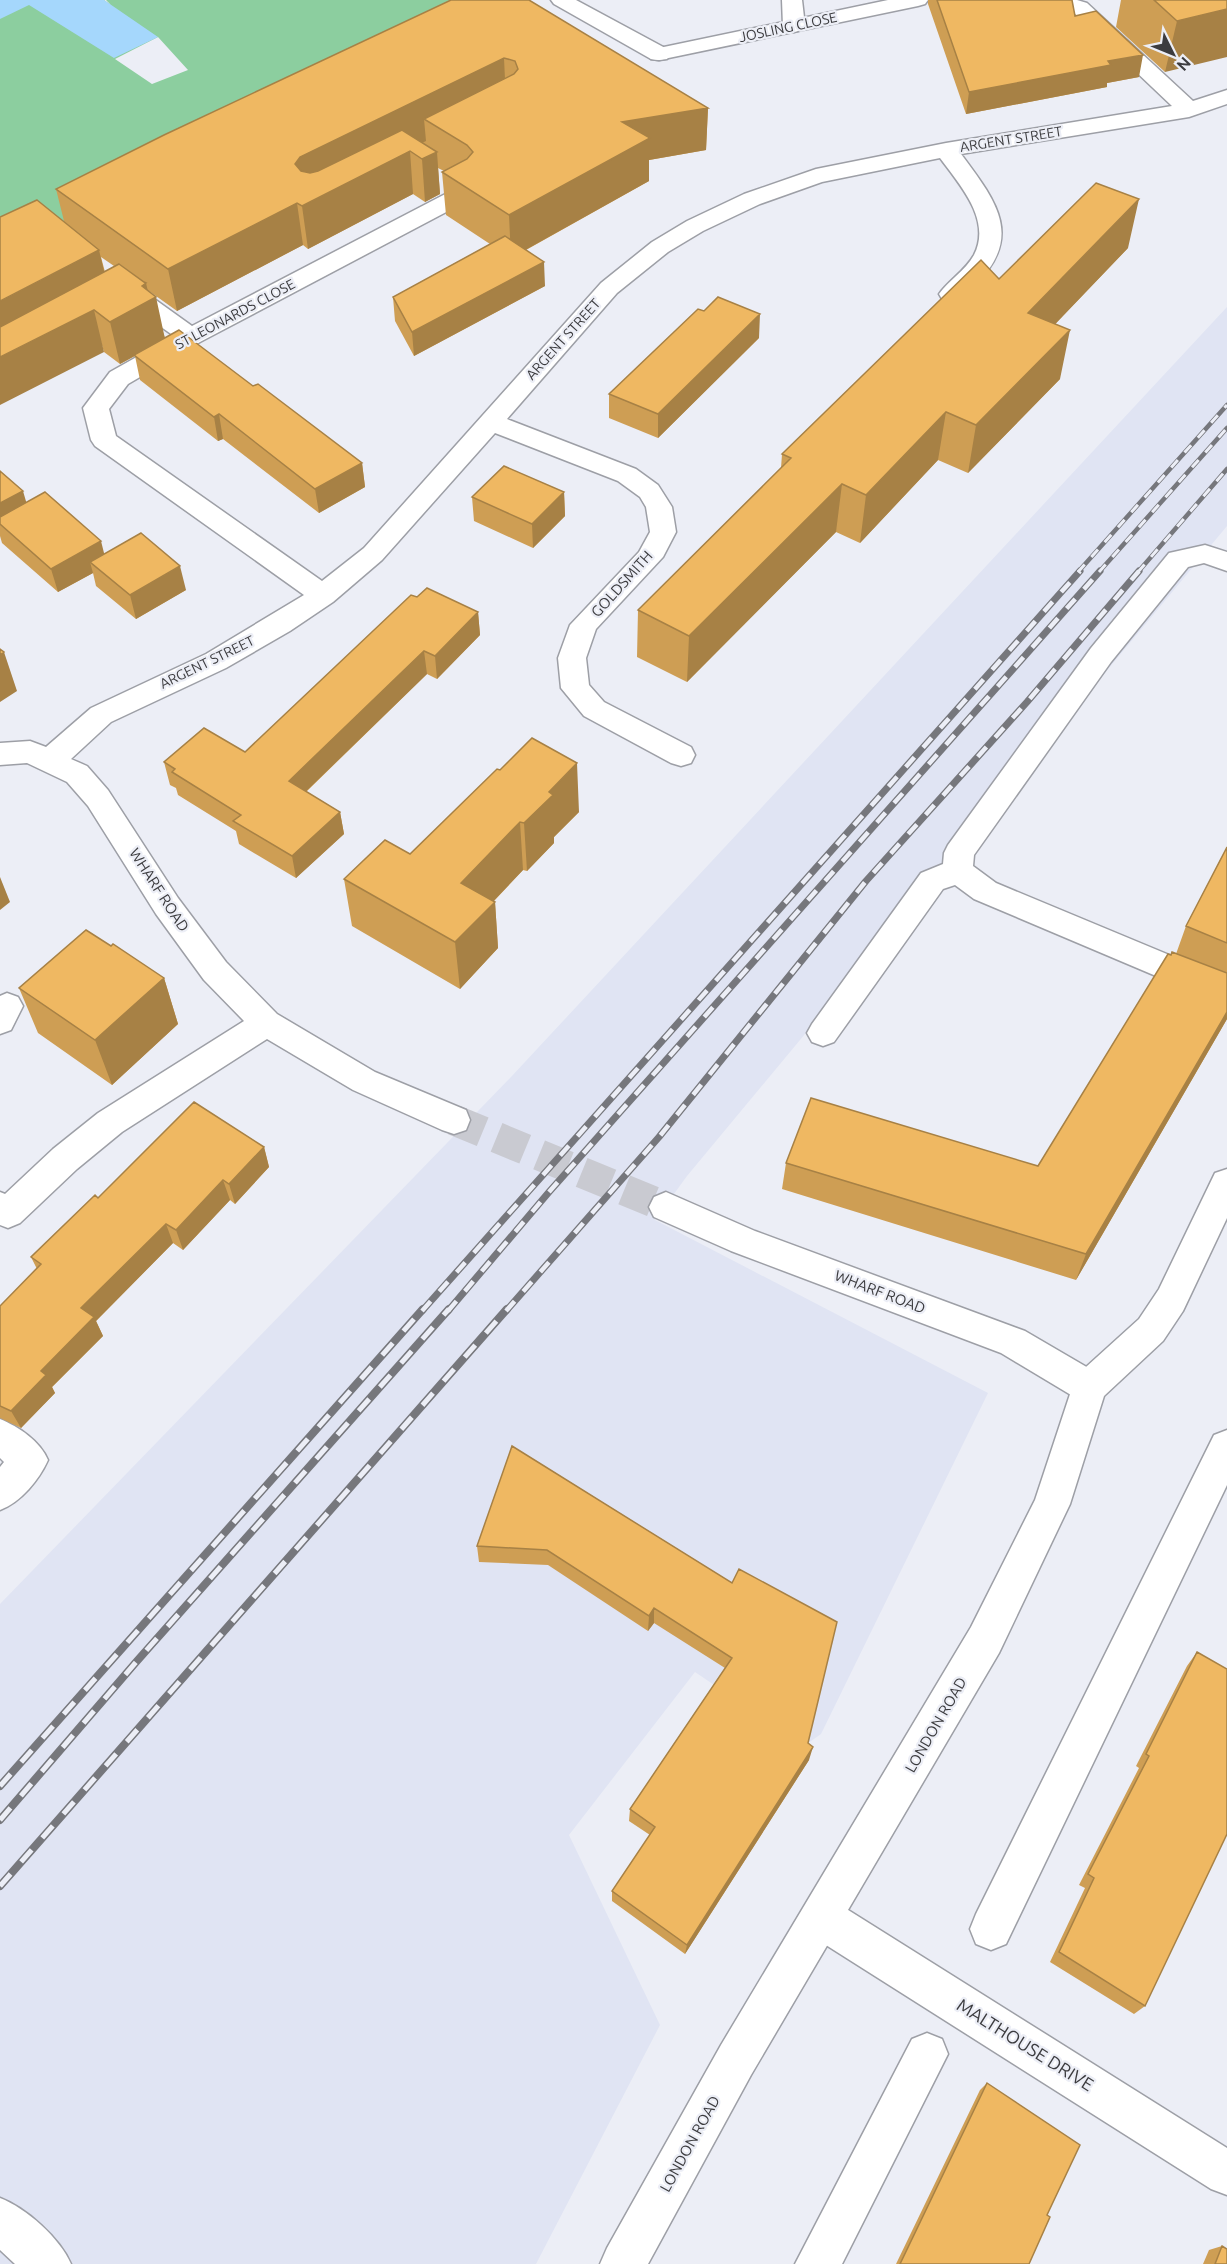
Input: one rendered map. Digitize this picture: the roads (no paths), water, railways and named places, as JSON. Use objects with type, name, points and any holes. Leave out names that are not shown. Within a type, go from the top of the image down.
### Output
[{"type":"street","points":[[561,0],[659,54]]},
{"type":"street","points":[[792,0],[794,26]]},
{"type":"street","name":"JOSLING CLOSE","points":[[638,66],[659,54],[918,0]]},
{"type":"street","points":[[1047,0],[1080,7],[1189,110]]},
{"type":"street","name":"ARGENT STREET","points":[[51,760],[101,715],[216,661],[280,624],[323,595],[373,554],[609,288],[660,247],[695,226],[752,199],[816,176],[946,150],[1189,110],[1227,98]]},
{"type":"street","points":[[935,308],[962,285],[979,265],[991,244],[993,224],[983,200],[946,150]]},
{"type":"street","name":"ST LEONARDS CLOSE","points":[[323,595],[104,440],[96,408],[119,378],[452,189]]},
{"type":"street","points":[[106,275],[191,337]]},
{"type":"street","points":[[100,309],[130,293]]},
{"type":"street","name":"GOLDSMITH","points":[[490,422],[627,476],[649,491],[659,507],[663,532],[650,557],[584,626],[572,658],[575,687],[594,709],[681,755]]},
{"type":"street","points":[[958,871],[959,853],[1101,655],[1179,559],[1205,554],[1227,562]]},
{"type":"street","points":[[0,754],[30,752],[51,760]]},
{"type":"street","name":"WHARF ROAD","points":[[51,760],[76,774],[98,798],[167,906],[208,962],[266,1023],[364,1081],[454,1120]]},
{"type":"street","points":[[958,871],[985,891],[1227,993]]},
{"type":"street","points":[[823,1033],[932,881],[958,871]]},
{"type":"street","points":[[3,1214],[49,1172],[125,1112],[218,1056],[266,1023]]},
{"type":"street","name":"LONDON ROAD","points":[[623,2264],[736,2060],[985,1640],[1052,1504],[1089,1387],[1151,1330],[1171,1300],[1227,1183]]},
{"type":"street","name":"WHARF ROAD","points":[[666,1207],[743,1241],[1013,1342],[1089,1387]]},
{"type":"street","points":[[0,1436],[30,1460],[0,1493]]},
{"type":"street","points":[[991,1929],[1225,1459]]},
{"type":"street","name":"MALTHOUSE DRIVE","points":[[822,1918],[1227,2174]]},
{"type":"street","points":[[818,2264],[927,2054]]},
{"type":"street","points":[[0,2220],[48,2264]]},
{"type":"water","points":[[0,0],[104,0],[158,37],[114,58],[29,5],[0,19]]},
{"type":"tunnel","points":[[454,1120],[666,1207]]},
{"type":"railway","points":[[1078,572],[1227,405]]},
{"type":"railway","points":[[1099,572],[1227,428]]},
{"type":"railway","points":[[1138,572],[1227,469]]},
{"type":"railway","points":[[422,1311],[1080,571]]},
{"type":"railway","points":[[448,1311],[549,1192],[1100,571]]},
{"type":"railway","points":[[506,1311],[659,1137],[866,881],[1027,702],[1139,571]]},
{"type":"railway","points":[[0,1786],[423,1309]]},
{"type":"railway","points":[[0,1820],[137,1661],[449,1309]]},
{"type":"railway","points":[[0,1886],[507,1309]]}]
